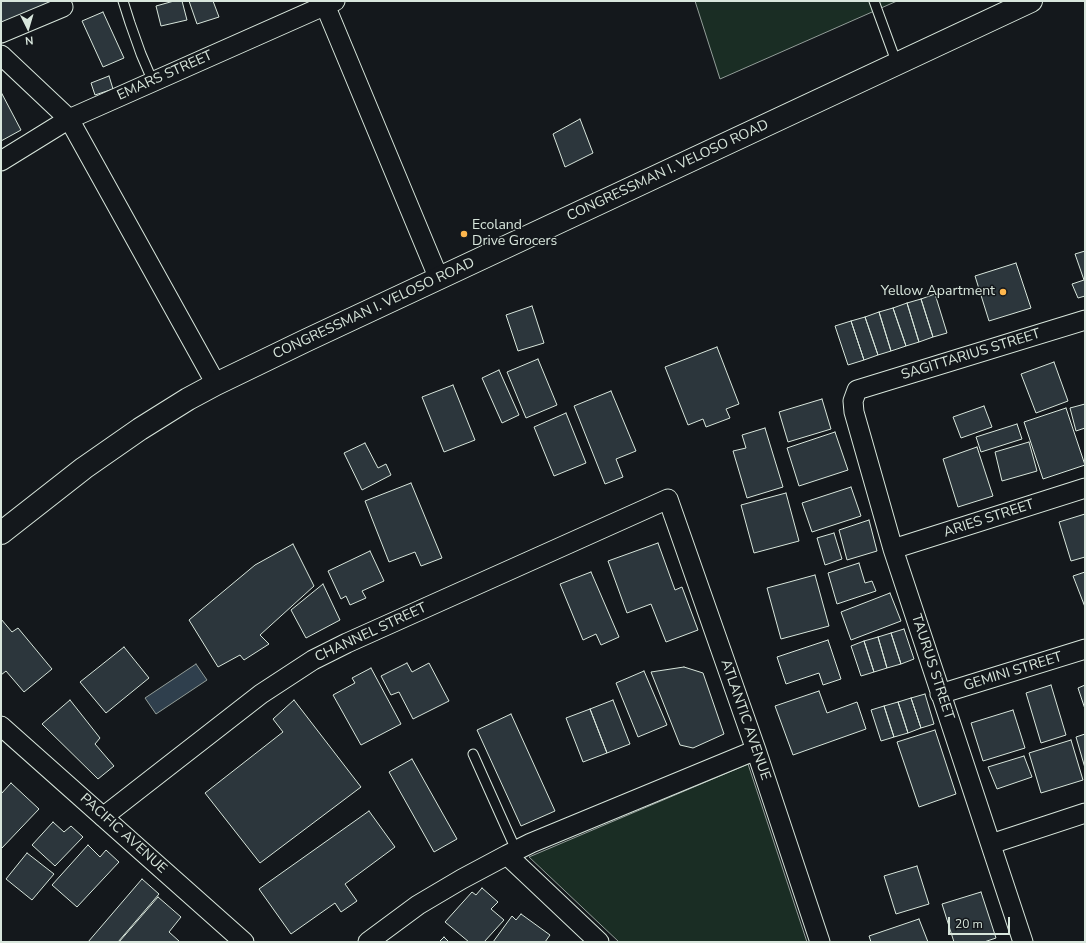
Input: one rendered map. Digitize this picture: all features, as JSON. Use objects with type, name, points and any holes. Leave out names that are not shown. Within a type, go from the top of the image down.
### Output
[{"type":"main road","name":"CONGRESSMAN I. VELOSO ROAD","points":[[1,533],[97,459],[140,429],[188,399],[216,384],[1031,1]]},
{"type":"street","name":"EMARS STREET","points":[[1,162],[69,119],[330,3]]},
{"type":"street","points":[[330,3],[439,279]]},
{"type":"street","points":[[1,33],[63,7]]},
{"type":"street","points":[[1,55],[69,119],[216,384]]},
{"type":"street","name":"SAGITTARIUS STREET","points":[[857,390],[1085,320]]},
{"type":"street","name":"TAURUS STREET","points":[[857,390],[853,401],[854,412],[893,549],[1023,942]]},
{"type":"street","name":"ARIES STREET","points":[[893,549],[1085,488]]},
{"type":"street","name":"ATLANTIC AVENUE","points":[[668,499],[756,750],[820,942]]},
{"type":"street","name":"CHANNEL STREET","points":[[104,817],[262,694],[312,660],[668,499]]},
{"type":"street","name":"GEMINI STREET","points":[[940,694],[1085,649]]},
{"type":"street","name":"PACIFIC AVENUE","points":[[1,726],[244,942]]},
{"type":"street","points":[[368,942],[418,904],[462,878],[511,852],[756,750]]},
{"type":"street","points":[[991,844],[1085,813]]},
{"type":"street","points":[[511,852],[599,942]]},
{"type":"lane","points":[[124,1],[141,54],[153,82]]},
{"type":"lane","points":[[874,1],[897,64]]},
{"type":"lane","points":[[473,754],[511,852]]},
{"type":"green space","points":[[695,1],[897,1],[720,79]]},
{"type":"green space","points":[[748,764],[807,942],[619,942],[529,857]]},
{"type":"water","points":[[196,664],[207,680],[156,714],[145,698]]},
{"type":"building","points":[[1,1],[58,1],[1,24]]},
{"type":"building","points":[[174,1],[182,1],[187,20],[161,26],[156,6]]},
{"type":"building","points":[[189,1],[213,1],[219,17],[197,24]]},
{"type":"building","points":[[103,12],[124,58],[103,67],[82,21]]},
{"type":"building","points":[[109,76],[113,89],[95,95],[91,83]]},
{"type":"building","points":[[1,92],[21,130],[1,141]]},
{"type":"building","points":[[580,119],[593,153],[565,167],[553,134]]},
{"type":"building","points":[[1085,251],[1085,296],[1078,298],[1072,284],[1084,280],[1075,254]]},
{"type":"building","name":"Yellow Apartment","points":[[1016,263],[1031,308],[989,321],[975,276]]},
{"type":"building","points":[[935,294],[947,333],[933,337],[921,299]]},
{"type":"building","points":[[921,299],[933,337],[919,342],[907,303]]},
{"type":"building","points":[[907,303],[919,342],[906,346],[893,308]]},
{"type":"building","points":[[532,306],[544,343],[518,351],[506,315]]},
{"type":"building","points":[[893,308],[906,346],[891,351],[879,312]]},
{"type":"building","points":[[879,312],[891,351],[878,355],[865,317]]},
{"type":"building","points":[[865,317],[878,355],[864,360],[851,321]]},
{"type":"building","points":[[851,321],[864,360],[848,365],[835,326]]},
{"type":"building","points":[[717,347],[739,404],[726,409],[730,418],[706,427],[703,419],[688,425],[665,367]]},
{"type":"building","points":[[538,359],[557,405],[526,418],[507,372]]},
{"type":"building","points":[[1054,362],[1068,401],[1036,413],[1021,374]]},
{"type":"building","points":[[499,370],[519,415],[502,423],[482,378]]},
{"type":"building","points":[[453,385],[475,440],[444,452],[422,397]]},
{"type":"building","points":[[611,391],[636,451],[616,459],[623,477],[605,484],[574,406]]},
{"type":"building","points":[[822,399],[831,429],[788,442],[779,412]]},
{"type":"building","points":[[1085,404],[1085,428],[1076,431],[1070,408]]},
{"type":"building","points":[[984,406],[992,427],[961,438],[953,417]]},
{"type":"building","points":[[1066,408],[1085,465],[1043,479],[1024,422]]},
{"type":"building","points":[[566,413],[586,463],[554,476],[534,427]]},
{"type":"building","points":[[1017,424],[1022,439],[981,452],[976,437]]},
{"type":"building","points":[[765,428],[783,487],[747,498],[733,451],[746,448],[742,435]]},
{"type":"building","points":[[835,432],[848,470],[799,486],[787,448]]},
{"type":"building","points":[[1029,442],[1037,471],[1002,481],[995,452]]},
{"type":"building","points":[[365,443],[378,468],[386,464],[391,475],[362,490],[344,453]]},
{"type":"building","points":[[977,447],[993,496],[958,507],[943,459]]},
{"type":"building","points":[[411,483],[442,558],[421,566],[415,552],[389,562],[365,501]]},
{"type":"building","points":[[851,487],[861,516],[812,532],[802,503]]},
{"type":"building","points":[[786,493],[799,541],[754,553],[741,505]]},
{"type":"building","points":[[1085,514],[1085,557],[1071,561],[1059,522]]},
{"type":"building","points":[[869,520],[877,551],[847,560],[839,530]]},
{"type":"building","points":[[834,533],[842,559],[825,565],[817,538]]},
{"type":"building","points":[[658,543],[675,590],[682,587],[698,630],[666,642],[651,604],[627,613],[608,561]]},
{"type":"building","points":[[293,544],[314,586],[260,635],[269,644],[244,660],[240,655],[218,667],[189,620],[255,565]]},
{"type":"building","points":[[370,551],[384,581],[362,591],[366,598],[350,605],[346,596],[341,599],[328,571]]},
{"type":"building","points":[[859,563],[865,583],[872,581],[876,591],[837,604],[828,573]]},
{"type":"building","points":[[591,572],[619,637],[601,645],[596,634],[583,640],[560,584]]},
{"type":"building","points":[[1085,572],[1085,607],[1073,576]]},
{"type":"building","points":[[815,575],[829,626],[781,639],[767,588]]},
{"type":"building","points":[[323,584],[340,620],[306,638],[291,610]]},
{"type":"building","points":[[890,593],[901,621],[851,640],[841,612]]},
{"type":"building","points":[[1,619],[12,632],[18,628],[52,669],[24,692],[6,671],[1,675]]},
{"type":"building","points":[[904,629],[914,659],[901,664],[891,633]]},
{"type":"building","points":[[891,633],[901,664],[887,668],[878,637]]},
{"type":"building","points":[[878,637],[887,668],[874,672],[864,641]]},
{"type":"building","points":[[828,640],[841,679],[823,685],[819,673],[786,684],[777,657]]},
{"type":"building","points":[[864,641],[874,672],[861,676],[851,646]]},
{"type":"building","points":[[124,647],[149,678],[106,713],[80,682]]},
{"type":"building","points":[[407,663],[412,672],[429,663],[449,701],[413,719],[399,692],[391,695],[381,676]]},
{"type":"building","points":[[684,667],[703,673],[724,734],[693,748],[680,745],[651,672]]},
{"type":"building","points":[[371,668],[401,724],[361,745],[333,695],[355,683],[352,678]]},
{"type":"building","points":[[644,671],[667,725],[638,737],[616,683]]},
{"type":"building","points":[[1051,685],[1066,735],[1041,743],[1026,693]]},
{"type":"building","points":[[1085,685],[1085,709],[1078,688]]},
{"type":"building","points":[[819,691],[827,713],[857,702],[866,729],[793,755],[775,706]]},
{"type":"building","points":[[925,694],[934,724],[921,728],[911,698]]},
{"type":"building","points":[[911,698],[921,728],[908,733],[898,702]]},
{"type":"building","points":[[70,700],[100,738],[95,744],[114,766],[98,779],[42,724]]},
{"type":"building","points":[[294,700],[361,787],[260,863],[205,793],[283,732],[273,719]]},
{"type":"building","points":[[613,700],[630,744],[607,753],[590,709]]},
{"type":"building","points":[[898,702],[908,733],[894,737],[884,706]]},
{"type":"building","points":[[884,706],[894,737],[881,741],[871,710]]},
{"type":"building","points":[[590,709],[607,753],[583,762],[566,718]]},
{"type":"building","points":[[1013,710],[1025,748],[983,761],[971,723]]},
{"type":"building","points":[[511,714],[555,811],[521,826],[477,730]]},
{"type":"building","points":[[935,730],[956,794],[919,807],[897,742]]},
{"type":"building","points":[[1085,734],[1085,768],[1076,737]]},
{"type":"building","points":[[1071,740],[1083,780],[1041,793],[1029,753]]},
{"type":"building","points":[[1024,756],[1032,777],[997,789],[988,767]]},
{"type":"building","points":[[412,759],[457,839],[434,852],[389,772]]},
{"type":"building","points":[[11,783],[39,809],[1,849],[1,794]]},
{"type":"building","points":[[369,811],[395,847],[345,884],[357,901],[341,912],[335,903],[291,934],[259,889]]},
{"type":"building","points":[[53,822],[64,832],[71,826],[83,837],[55,866],[32,845]]},
{"type":"building","points":[[88,845],[100,857],[106,850],[119,862],[77,907],[52,885]]},
{"type":"building","points":[[27,853],[54,874],[32,900],[6,879]]},
{"type":"building","points":[[917,866],[929,904],[896,914],[884,876]]},
{"type":"building","points":[[142,879],[159,894],[118,942],[88,942]]},
{"type":"building","points":[[482,888],[498,902],[491,909],[504,920],[484,942],[469,942],[445,922],[472,892],[476,895]]},
{"type":"building","points":[[981,892],[996,938],[984,942],[954,942],[942,904]]},
{"type":"building","points":[[158,897],[181,917],[169,932],[179,941],[119,942]]},
{"type":"building","points":[[521,914],[550,935],[545,942],[493,942],[512,916],[516,920]]},
{"type":"building","points":[[919,919],[928,942],[871,942],[869,936]]},
{"type":"building","points":[[444,937],[449,942],[439,942]]},
{"type":"place","name":"Ecoland Drive Grocers","points":[[464,234]]},
{"type":"place","name":"Yellow Apartment","points":[[1003,292]]}]
